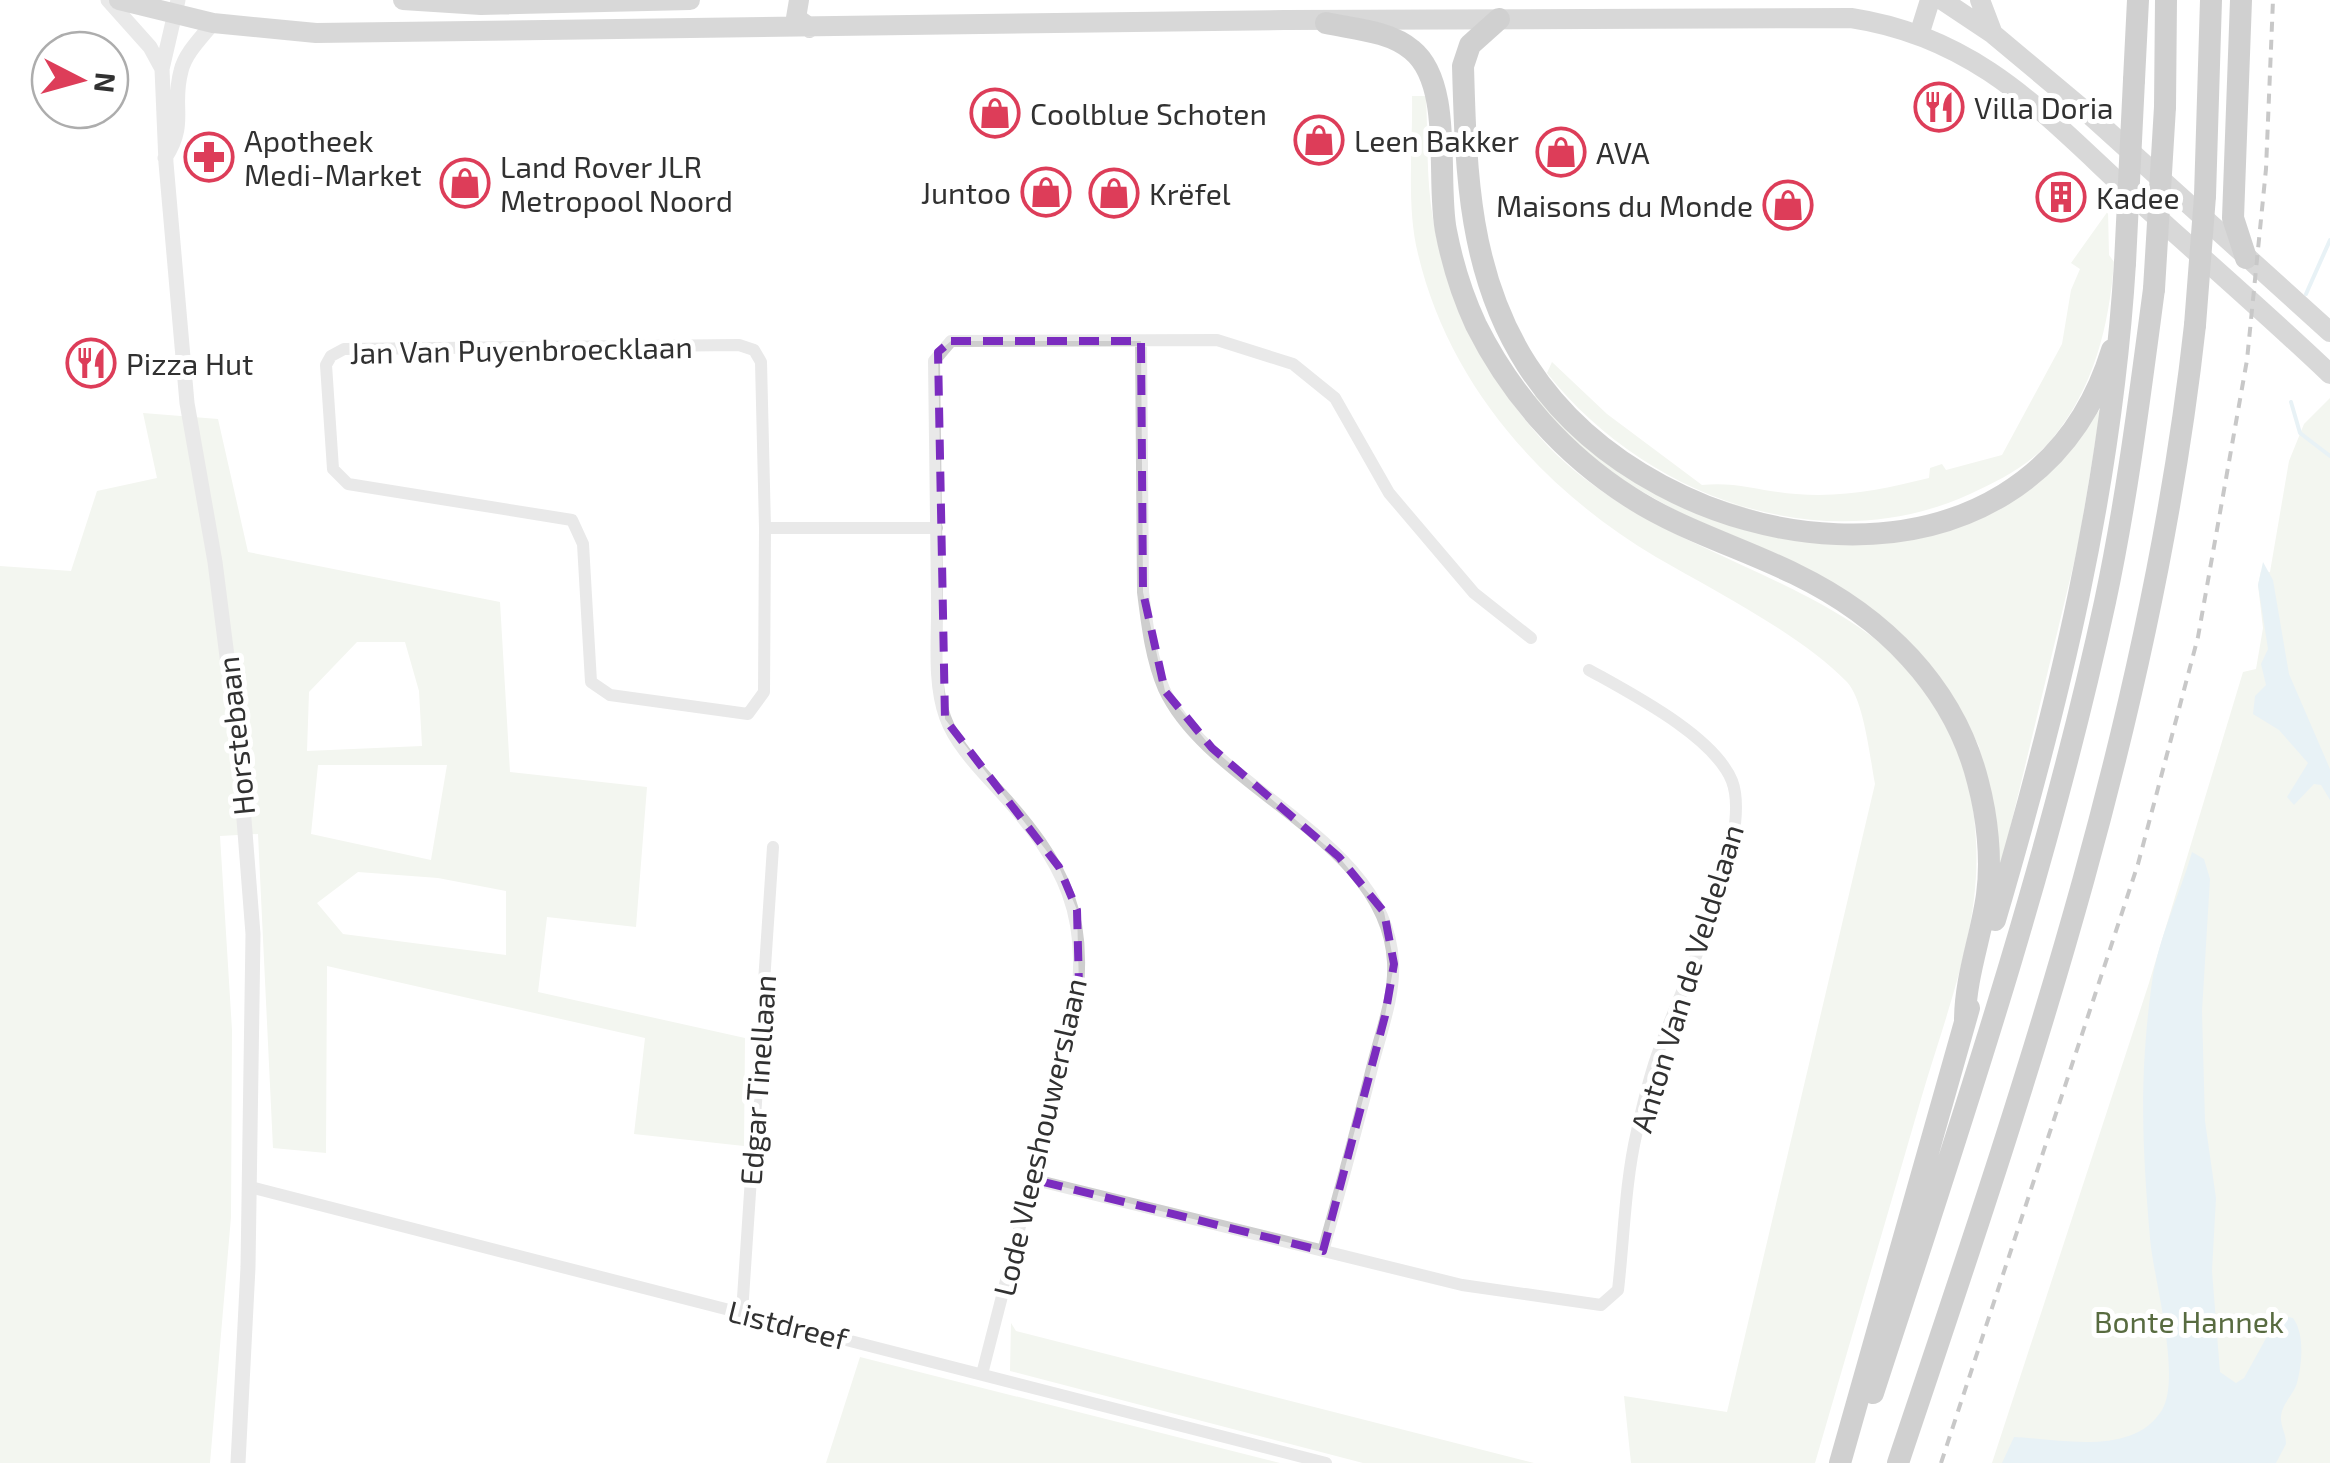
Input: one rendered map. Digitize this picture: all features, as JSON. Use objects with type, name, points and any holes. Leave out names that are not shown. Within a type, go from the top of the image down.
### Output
[{"type":"highway","points":[[1840,1463],[2041,762],[2080,598],[2118,385],[2138,0]]},
{"type":"highway","points":[[1850,1463],[1985,1046],[2065,766],[2108,583],[2135,435],[2154,288],[2165,108],[2166,0]]},
{"type":"highway","points":[[1898,1463],[2031,1057],[2117,763],[2166,534],[2195,325],[2208,146],[2211,0]]},
{"type":"highway","points":[[2241,0],[2232,218],[2246,258]]},
{"type":"highway","points":[[1499,19],[1470,45],[1463,66],[1470,209],[1486,279],[1502,321],[1559,408],[1591,440],[1634,472],[1688,502],[1788,531],[1851,534],[1942,522],[1996,499],[2068,440],[2106,368],[2122,308]]},
{"type":"highway","points":[[1326,23],[1402,43],[1427,68],[1438,102],[1446,230],[1463,289],[1492,353],[1530,408],[1579,461],[1633,499],[1699,533],[1796,574],[1861,612],[1912,656],[1934,683],[1953,717],[1978,781],[1987,838],[1987,893],[1965,989],[1965,1021]]},
{"type":"main road","points":[[119,0],[316,33],[1852,18],[1920,32],[2005,79],[2330,374]]},
{"type":"main road","points":[[403,0],[481,5],[690,0]]},
{"type":"main road","points":[[799,0],[796,18],[810,28]]},
{"type":"main road","points":[[1666,18],[1678,8],[1678,0]]},
{"type":"main road","points":[[1980,0],[1993,34]]},
{"type":"main road","points":[[1920,32],[1943,1],[1993,34],[2330,332]]},
{"type":"street","points":[[108,0],[150,47],[162,70]]},
{"type":"street","name":"Horstebaan","points":[[175,7],[162,70],[166,158],[187,403],[215,562],[238,743],[253,934],[250,1187],[238,1463]]},
{"type":"street","points":[[166,158],[179,136],[177,93],[200,14]]},
{"type":"street","points":[[2115,179],[2134,156]]},
{"type":"street","name":"Lode Vleeshouwerslaan","points":[[982,1374],[1079,987],[1077,910],[1059,867],[1024,818],[976,766],[945,719],[939,692],[934,361],[938,352],[951,341],[1217,340],[1293,364],[1335,398],[1388,493],[1474,593],[1530,638]]},
{"type":"street","points":[[1141,341],[1144,592],[1147,626],[1165,691],[1212,748],[1340,857],[1384,912],[1394,964],[1385,1016],[1324,1251]]},
{"type":"street","name":"Jan Van Puyenbroecklaan","points":[[739,345],[754,350],[761,362],[766,528],[764,692],[748,714],[610,695],[590,682],[583,544],[572,520],[348,484],[334,469],[326,365],[330,356],[344,350],[739,345]]},
{"type":"street","points":[[766,528],[937,528]]},
{"type":"street","name":"Anton Van de Veldelaan","points":[[1031,1179],[1462,1285],[1601,1305],[1618,1290],[1636,1135],[1658,1052],[1728,861],[1738,810],[1732,779],[1697,738],[1650,703],[1589,670]]},
{"type":"street","name":"Edgar Tinellaan","points":[[742,1312],[773,847]]},
{"type":"street","name":"Listdreef","points":[[250,1187],[1326,1463]]},
{"type":"highlighted area","points":[[951,341],[1141,341],[1143,592],[1165,691],[1212,748],[1339,857],[1384,912],[1394,964],[1385,1016],[1323,1251],[1031,1179],[1079,987],[1077,910],[1059,867],[945,719],[938,352]]},
{"type":"green space","points":[[1412,96],[1426,96],[1431,204],[1449,282],[1478,347],[1536,433],[1558,456],[1618,502],[1818,602],[1877,641],[1926,690],[1961,756],[1976,842],[1976,875],[1967,940],[1815,1463],[1631,1463],[1624,1396],[1727,1412],[1875,784],[1862,715],[1847,682],[1806,647],[1656,557],[1575,500],[1506,429],[1477,390],[1432,302],[1418,254],[1411,196]]},
{"type":"green space","points":[[2108,211],[2109,255],[2114,262],[2108,309],[2089,377],[2067,419],[2034,457],[2014,471],[1970,494],[1913,513],[1855,521],[1796,518],[1739,505],[1684,483],[1633,453],[1587,416],[1547,373],[1552,362],[1607,414],[1702,485],[1830,495],[1929,478],[1930,468],[1942,464],[1946,470],[2002,455],[2062,344],[2071,290],[2080,269],[2071,263]]},
{"type":"green space","points":[[1541,394],[1618,468],[1850,540],[2019,493],[2072,448],[2101,408],[2078,546],[2000,870],[1979,746],[1952,698],[1905,639],[1602,469],[1530,397]]},
{"type":"green space","name":"Bonte Hannek","points":[[2330,398],[2330,1463],[1992,1463],[2149,983],[2243,672],[2256,669],[2263,628],[2258,585],[2261,571],[2270,572],[2289,461],[2304,424]]},
{"type":"green space","points":[[143,413],[218,419],[248,552],[500,602],[510,772],[647,787],[636,927],[547,917],[538,992],[745,1038],[744,1146],[634,1134],[645,1038],[327,966],[326,1153],[273,1148],[258,834],[220,836],[232,1030],[231,1217],[210,1463],[0,1463],[0,566],[71,571],[97,491],[157,478]],"holes":[[[357,642],[405,642],[419,691],[422,746],[307,751],[309,692]],[[318,765],[447,765],[431,860],[311,834]],[[358,872],[438,878],[506,891],[506,955],[343,934],[317,903]]]},
{"type":"green space","points":[[1011,1323],[1016,1331],[1534,1463],[1363,1463],[1010,1371]]},
{"type":"green space","points":[[860,1357],[1280,1463],[826,1463]]},
{"type":"water","points":[[2263,562],[2273,580],[2289,674],[2330,769],[2330,800],[2321,785],[2314,784],[2294,805],[2287,797],[2308,763],[2279,730],[2253,714],[2255,696],[2266,685],[2261,664],[2268,649],[2258,585]]},
{"type":"water","points":[[2192,852],[2204,859],[2210,879],[2202,1011],[2205,1121],[2216,1198],[2212,1271],[2220,1372],[2236,1383],[2244,1378],[2275,1322],[2284,1316],[2293,1318],[2301,1341],[2301,1358],[2297,1383],[2281,1415],[2286,1444],[2276,1463],[2002,1463],[2014,1437],[2094,1442],[2133,1434],[2149,1425],[2162,1410],[2167,1394],[2168,1351],[2147,1204],[2144,1080],[2155,966]]},
{"type":"waterway","points":[[2306,294],[2330,240]]},
{"type":"waterway","points":[[2291,402],[2300,433],[2330,456]]},
{"type":"railway","points":[[1941,1463],[2138,864],[2198,637],[2247,360],[2266,169],[2273,0]]},
{"type":"place","name":"Villa Doria","points":[[1939,107]]},
{"type":"place","name":"Coolblue Schoten","points":[[995,113]]},
{"type":"place","name":"Leen Bakker","points":[[1319,140]]},
{"type":"place","name":"AVA","points":[[1561,152]]},
{"type":"place","name":"Apotheek Medi-Market","points":[[209,157]]},
{"type":"place","name":"Land Rover JLR Metropool Noord","points":[[465,183]]},
{"type":"place","name":"Juntoo","points":[[1046,192]]},
{"type":"place","name":"Krëfel","points":[[1114,193]]},
{"type":"place","name":"Kadee","points":[[2061,197]]},
{"type":"place","name":"Maisons du Monde","points":[[1788,205]]},
{"type":"place","name":"Pizza Hut","points":[[91,363]]}]
